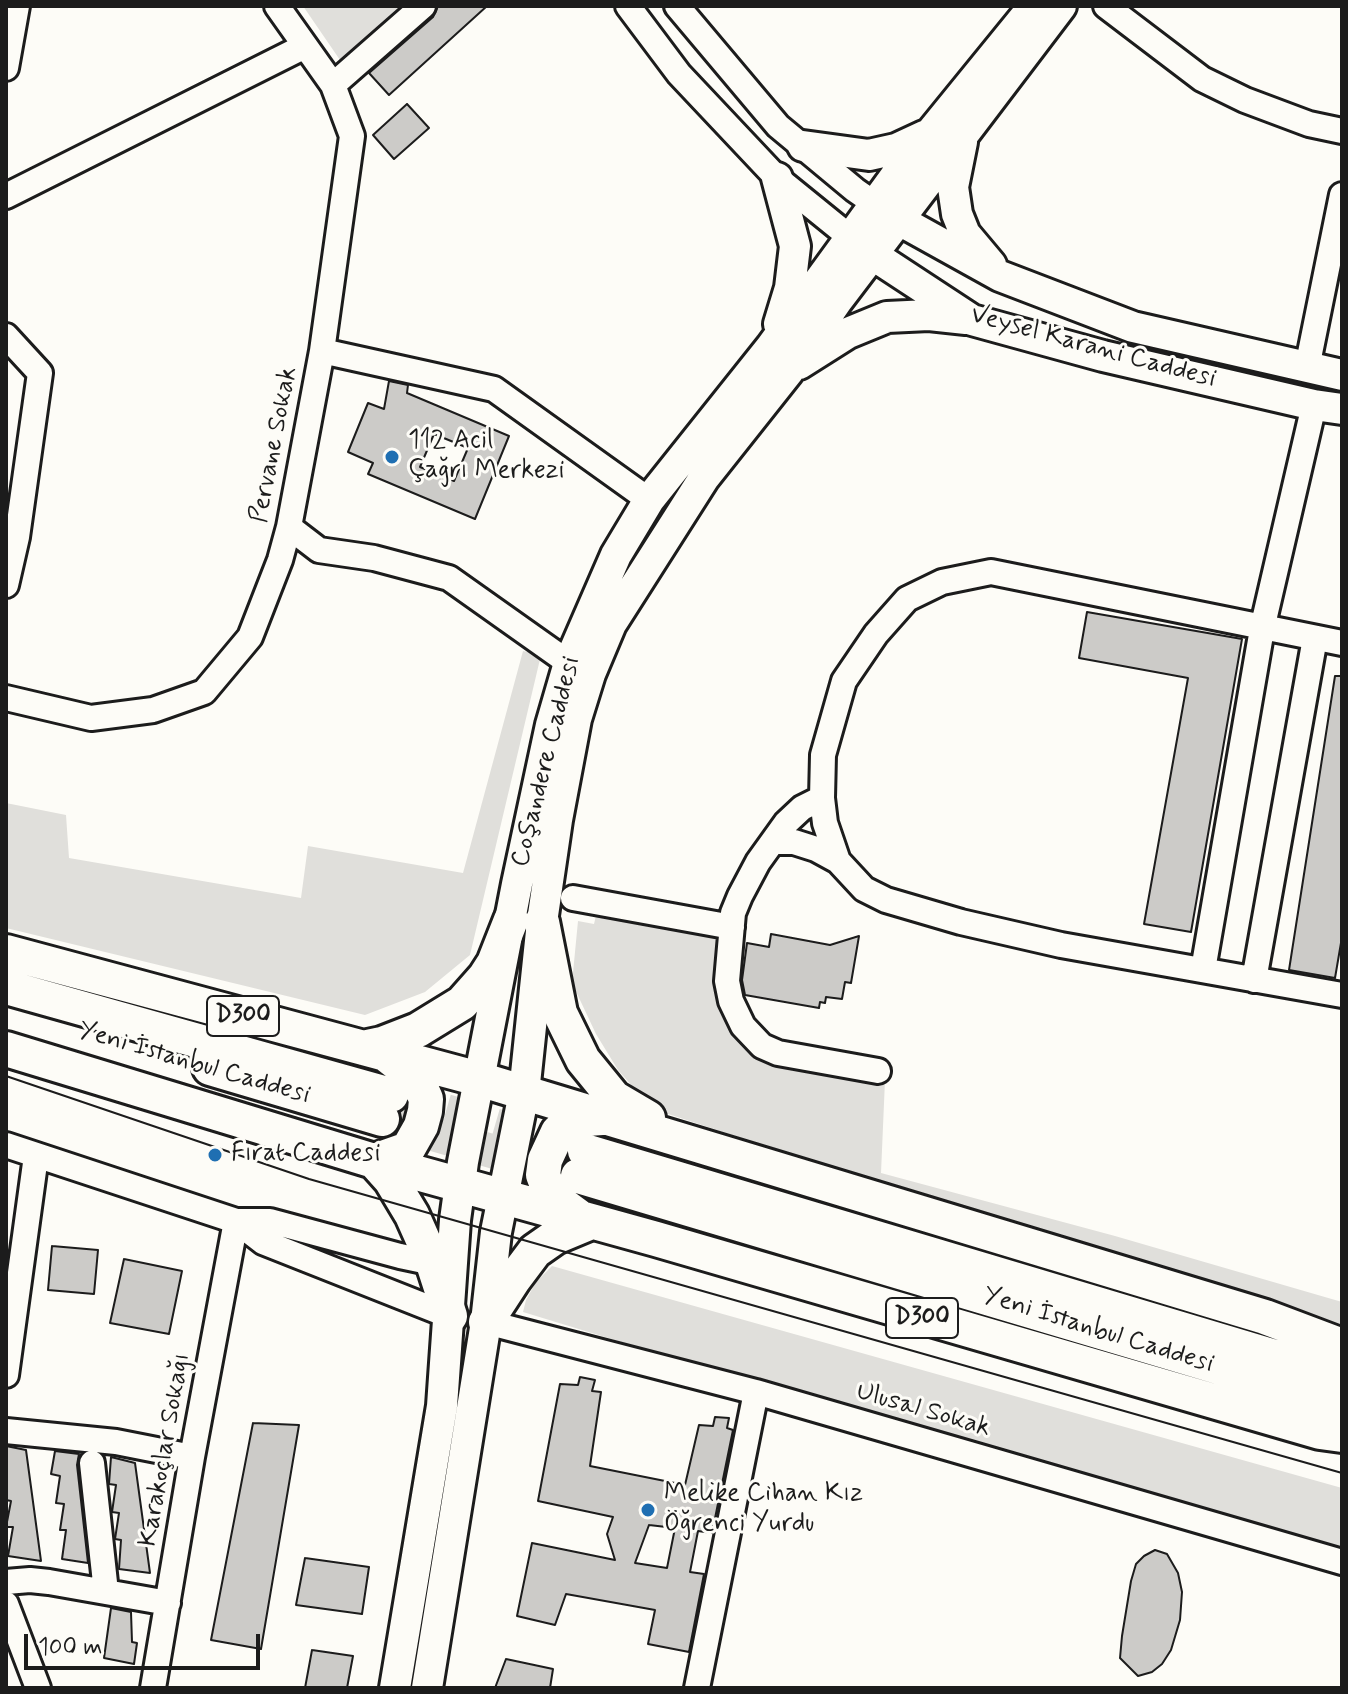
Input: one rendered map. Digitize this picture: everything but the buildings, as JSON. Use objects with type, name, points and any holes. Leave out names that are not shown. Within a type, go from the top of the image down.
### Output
[{"type":"highway","points":[[450,1316],[442,1259],[374,1161],[408,1149],[417,1134],[426,1099],[417,1079],[407,1068],[374,1052],[382,1044],[418,1030],[462,1003],[526,921]]},
{"type":"highway","points":[[526,921],[560,1013],[583,1060],[614,1098],[686,1140]]},
{"type":"highway","name":"D300","points":[[6,952],[479,1079],[686,1140],[1265,1317],[1342,1346]]},
{"type":"highway","name":"Yeni İstanbul Caddesi","points":[[6,987],[386,1107],[6,1009]]},
{"type":"highway","name":"D300","points":[[6,1049],[374,1161],[1320,1432],[1342,1435]]},
{"type":"highway","points":[[588,1221],[559,1202],[548,1188],[543,1175],[545,1160],[558,1132],[571,1120],[607,1117]]},
{"type":"highway","name":"Yeni İstanbul Caddesi","points":[[1342,1377],[582,1164],[1342,1404]]},
{"type":"highway","points":[[486,1322],[535,1251],[588,1221]]},
{"type":"main road","points":[[862,247],[887,212],[929,134],[1034,6]]},
{"type":"main road","points":[[887,212],[967,128],[1061,6]]},
{"type":"main road","points":[[967,128],[958,153],[953,187],[957,214],[965,234],[1000,276]]},
{"type":"main road","points":[[803,146],[869,155],[896,149],[929,134]]},
{"type":"main road","points":[[771,347],[790,288],[795,246],[777,178]]},
{"type":"main road","name":"Veysel Karani Caddesi","points":[[887,212],[1000,276],[1133,327],[1342,375]]},
{"type":"main road","name":"Veysel Karani Caddesi","points":[[862,247],[972,320],[1103,356],[1328,407]]},
{"type":"main road","name":"Coşandere Caddesi","points":[[503,1197],[524,1093],[526,921],[551,725],[569,663],[616,555],[649,500],[771,347],[862,247]]},
{"type":"main road","name":"Coşandere Caddesi","points":[[459,1183],[479,1079],[526,921],[576,719],[611,624],[704,478],[788,372],[837,301],[862,247]]},
{"type":"main road","points":[[928,290],[934,267],[955,252]]},
{"type":"main road","points":[[788,372],[848,333],[887,317],[929,315],[972,320]]},
{"type":"main road","points":[[442,1259],[459,1183]]},
{"type":"main road","points":[[427,1688],[503,1197]]},
{"type":"main road","points":[[395,1688],[439,1421],[450,1316]]},
{"type":"street","points":[[6,68],[17,6]]},
{"type":"street","name":"Pervane Sokak","points":[[6,698],[91,718],[153,710],[204,692],[250,637],[280,560],[289,527],[322,351],[352,136],[333,85],[277,6]]},
{"type":"street","points":[[333,85],[423,6]]},
{"type":"street","name":"Veysel Karani Caddesi","points":[[628,6],[679,74],[777,178],[862,247]]},
{"type":"street","name":"Veysel Karani Caddesi","points":[[677,6],[778,126],[887,212]]},
{"type":"street","points":[[1106,6],[1202,79],[1309,124],[1342,131]]},
{"type":"street","points":[[6,196],[305,46]]},
{"type":"street","points":[[802,200],[820,196],[826,191],[830,184],[828,167]]},
{"type":"street","points":[[1307,368],[1342,195]]},
{"type":"street","points":[[6,336],[40,373],[13,502],[17,537],[6,585]]},
{"type":"street","points":[[322,351],[494,389],[649,500]]},
{"type":"street","points":[[1203,970],[1262,629],[1328,407]]},
{"type":"street","points":[[289,527],[319,550],[374,558],[449,578],[569,663]]},
{"type":"street","points":[[838,861],[825,823],[823,755],[844,681],[876,634],[907,599],[942,582],[991,572],[1342,643]]},
{"type":"street","points":[[1254,980],[1315,638]]},
{"type":"street","points":[[822,798],[802,808],[786,823],[758,862],[740,896],[733,913],[727,981],[731,1001],[743,1026],[762,1046],[778,1053],[878,1071]]},
{"type":"street","points":[[773,842],[794,842],[816,849],[838,861],[864,889],[886,900],[961,922],[1061,945],[1342,995]]},
{"type":"street","points":[[573,898],[732,927]]},
{"type":"street","points":[[6,1145],[236,1221],[270,1221],[378,1252],[442,1259]]},
{"type":"street","points":[[6,1375],[36,1156]]},
{"type":"street","points":[[236,1221],[253,1237],[273,1247],[450,1316]]},
{"type":"street","name":"Karakoçlar Sokağı","points":[[153,1688],[236,1221]]},
{"type":"street","name":"Ulusal Sokak","points":[[486,1322],[756,1392],[1342,1562]]},
{"type":"street","points":[[697,1688],[756,1392]]},
{"type":"street","points":[[6,1431],[116,1442],[192,1457]]},
{"type":"street","points":[[92,1463],[106,1592]]},
{"type":"street","points":[[6,1582],[30,1580],[168,1603]]},
{"type":"street","points":[[6,1604],[38,1688]]},
{"type":"shaded area","points":[[303,6],[401,6],[340,60]]},
{"type":"shaded area","points":[[523,651],[541,655],[470,955],[425,992],[365,1015],[6,928],[6,803],[66,815],[69,858],[301,898],[308,846],[463,873]]},
{"type":"shaded area","points":[[598,907],[730,931],[734,1025],[885,1080],[881,1173],[1342,1302],[1342,1326],[1114,1260],[659,1111],[618,1070],[596,1034],[572,983],[578,921],[594,924]]},
{"type":"shaded area","points":[[552,1266],[1342,1488],[1342,1554],[818,1402],[523,1312],[536,1282]]},
{"type":"tunnel","points":[[397,1097],[581,1150]]},
{"type":"tunnel","points":[[382,1119],[539,1165]]},
{"type":"tram line","points":[[6,1076],[309,1179],[1342,1473]]},
{"type":"place","name":"112 Acil Çağrı Merkezi","points":[[392,457]]},
{"type":"place","name":"Fırat Caddesi","points":[[215,1155]]},
{"type":"place","name":"Melike Cihan Kız Öğrenci Yurdu","points":[[648,1510]]}]
